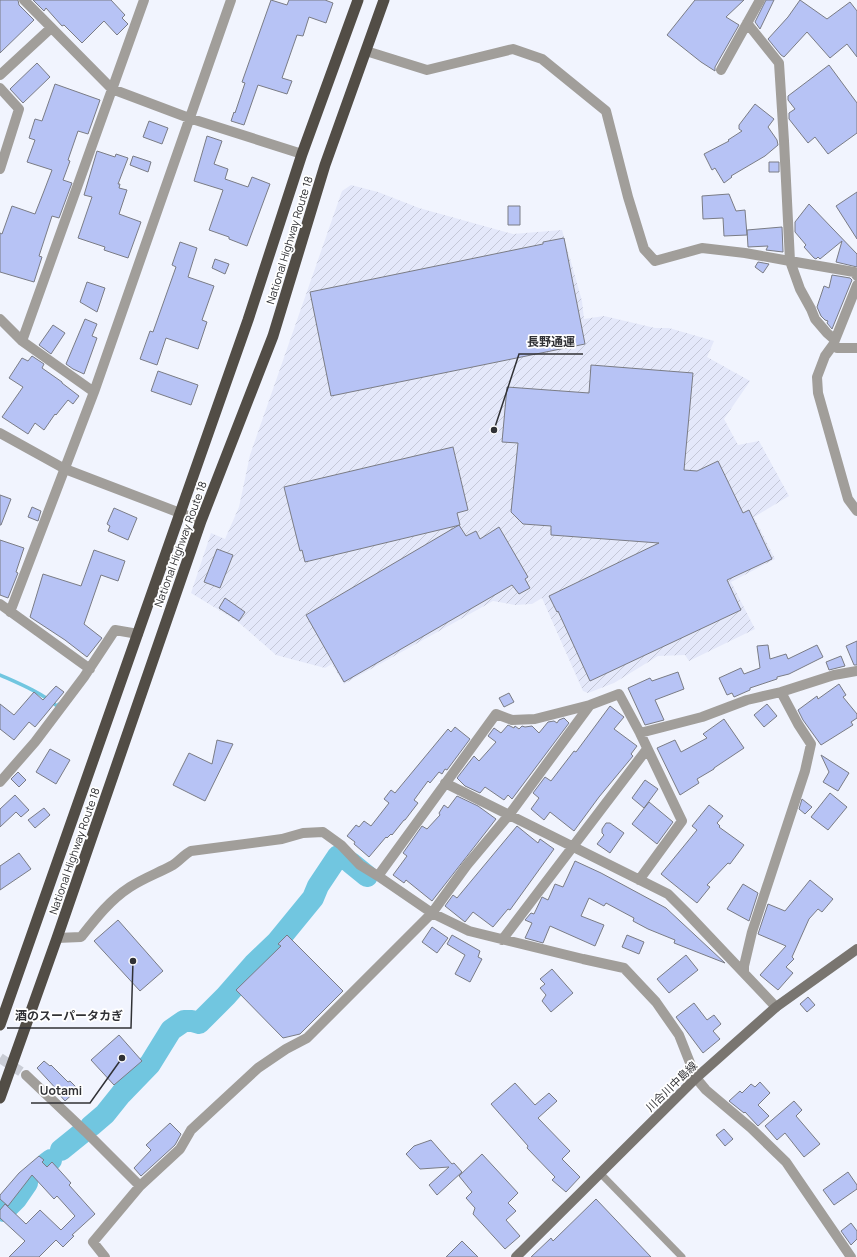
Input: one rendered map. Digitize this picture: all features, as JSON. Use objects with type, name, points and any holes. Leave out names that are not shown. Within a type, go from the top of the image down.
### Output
[{"type":"highway","name":"National Highway Route 18","points":[[0,1025],[248,320],[302,154],[358,0]]},
{"type":"highway","name":"National Highway Route 18","points":[[0,1098],[201,521],[273,336],[325,165],[384,0]]},
{"type":"main road","name":"川合川中島線","points":[[516,1257],[696,1078],[776,1006],[857,949]]},
{"type":"street","points":[[24,0],[112,89],[189,118],[302,154]]},
{"type":"street","points":[[10,612],[94,392],[231,0]]},
{"type":"street","points":[[721,70],[760,0]]},
{"type":"street","points":[[22,341],[142,1]]},
{"type":"street","points":[[747,23],[779,63],[790,261],[800,289],[815,319],[834,342],[837,348],[857,348]]},
{"type":"street","points":[[0,75],[51,28]]},
{"type":"street","points":[[366,51],[428,70],[513,49],[542,59],[606,110],[628,198],[644,249],[655,260],[702,248],[745,253],[854,272],[857,276]]},
{"type":"street","points":[[0,88],[19,109],[0,169]]},
{"type":"street","points":[[857,285],[834,342],[825,356],[818,377],[818,393],[848,499],[857,511]]},
{"type":"street","points":[[0,319],[22,341],[94,392]]},
{"type":"street","points":[[0,433],[65,469],[201,521]]},
{"type":"street","points":[[0,604],[90,669]]},
{"type":"street","points":[[0,782],[35,742],[90,669],[115,630],[138,634]]},
{"type":"street","points":[[640,733],[702,717],[747,700],[781,692],[834,675],[857,671]]},
{"type":"street","points":[[744,972],[752,932],[805,771],[811,744],[798,724],[781,692]]},
{"type":"street","points":[[378,876],[496,714],[512,720],[535,719],[590,705],[619,694],[640,733],[682,821],[639,880]]},
{"type":"street","points":[[105,1257],[93,1242],[140,1186],[180,1149],[191,1130],[258,1068],[286,1049],[307,1038],[432,913],[467,865],[509,815],[590,705]]},
{"type":"street","points":[[502,940],[647,748]]},
{"type":"street","points":[[445,783],[668,894],[776,1006]]},
{"type":"street","points":[[57,938],[81,937],[103,909],[129,888],[151,875],[174,865],[185,854],[191,851],[282,839],[303,832],[324,832],[341,844],[360,865],[432,913],[469,931],[624,968],[656,1002],[679,1035],[696,1078],[706,1090],[751,1128],[786,1162],[852,1257]]},
{"type":"street","points":[[26,1075],[140,1186]]},
{"type":"lane","points":[[600,1173],[682,1257]]},
{"type":"shaded area","points":[[351,185],[378,192],[419,208],[513,234],[562,230],[582,301],[584,319],[604,316],[655,328],[669,328],[714,341],[707,357],[750,381],[724,419],[738,445],[759,441],[789,496],[754,517],[775,559],[731,582],[755,629],[689,661],[685,655],[658,656],[614,683],[588,693],[583,691],[542,598],[532,604],[515,605],[493,601],[344,684],[332,664],[325,668],[276,655],[237,621],[191,593],[211,533],[225,539],[239,507],[250,455],[342,191]]},
{"type":"building","points":[[0,0],[18,0],[19,5],[34,20],[0,53]]},
{"type":"building","points":[[33,0],[111,0],[125,15],[122,18],[128,24],[117,35],[104,21],[82,43],[64,25],[62,26],[46,8],[44,11]]},
{"type":"building","points":[[271,0],[287,5],[289,0],[325,0],[333,3],[326,23],[309,17],[303,36],[297,35],[282,78],[292,81],[287,94],[258,85],[244,125],[231,121],[245,83],[242,82]]},
{"type":"building","points":[[695,0],[744,0],[726,17],[739,25],[715,67],[715,71],[667,35]]},
{"type":"building","points":[[766,0],[774,0],[760,29],[755,22]]},
{"type":"building","points":[[800,0],[827,19],[850,2],[857,11],[857,57],[847,44],[830,58],[807,32],[784,57],[781,55],[768,39],[788,17]]},
{"type":"building","points":[[37,63],[50,77],[23,103],[10,89]]},
{"type":"building","points":[[829,65],[857,103],[857,133],[828,154],[815,137],[808,143],[789,119],[789,113],[795,109],[788,100],[788,96]]},
{"type":"building","points":[[55,84],[100,100],[88,134],[78,131],[63,180],[72,183],[59,218],[52,216],[39,256],[42,257],[34,282],[0,272],[0,233],[2,234],[12,206],[35,214],[52,170],[27,162],[35,140],[29,138],[35,119],[42,121]]},
{"type":"building","points":[[755,104],[774,119],[768,127],[777,140],[778,145],[765,156],[731,176],[732,177],[724,183],[715,168],[712,170],[704,154],[729,141],[728,140],[742,131],[739,129],[739,125]]},
{"type":"building","points":[[149,121],[168,128],[162,144],[143,137]]},
{"type":"building","points":[[207,136],[222,141],[214,164],[228,169],[225,179],[248,187],[252,177],[270,184],[247,246],[229,239],[229,237],[209,230],[223,190],[194,181]]},
{"type":"building","points":[[97,151],[115,157],[116,154],[128,158],[118,184],[120,184],[119,188],[127,190],[119,214],[141,222],[128,258],[104,250],[105,247],[78,238],[92,197],[84,195]]},
{"type":"building","points":[[133,156],[151,162],[148,172],[130,165]]},
{"type":"building","points":[[769,162],[779,162],[779,172],[769,172]]},
{"type":"building","points":[[857,192],[857,239],[836,206]]},
{"type":"building","points":[[729,194],[736,211],[745,210],[747,235],[724,236],[723,218],[703,219],[702,196]]},
{"type":"building","points":[[809,204],[857,254],[857,267],[836,262],[842,241],[820,259],[818,257],[816,259],[814,258],[804,247],[806,245],[795,232],[795,222]]},
{"type":"building","points":[[508,206],[520,206],[520,225],[508,225]]},
{"type":"building","points":[[782,227],[783,252],[766,250],[768,246],[748,247],[747,230]]},
{"type":"building","points":[[564,238],[585,344],[331,396],[310,292],[543,244],[543,242]]},
{"type":"building","points":[[180,242],[197,248],[188,277],[214,286],[202,320],[207,322],[198,349],[166,338],[157,365],[140,359],[150,331],[153,332],[176,267],[172,265]]},
{"type":"building","points":[[215,259],[229,264],[225,274],[212,268]]},
{"type":"building","points":[[758,262],[769,264],[763,273],[755,267]]},
{"type":"building","points":[[832,275],[850,278],[852,280],[832,329],[827,323],[828,321],[821,316],[817,307],[824,286],[829,288]]},
{"type":"building","points":[[87,282],[105,288],[97,312],[80,302]]},
{"type":"building","points":[[85,319],[97,324],[92,336],[97,338],[84,374],[66,364]]},
{"type":"building","points":[[53,325],[65,333],[51,354],[39,345]]},
{"type":"building","points":[[32,356],[44,364],[42,368],[79,396],[73,404],[68,400],[56,415],[55,414],[44,430],[35,423],[28,434],[2,417],[23,387],[9,378],[22,358],[28,361]]},
{"type":"building","points":[[591,365],[693,373],[684,470],[697,471],[718,461],[743,513],[749,510],[772,559],[727,580],[741,610],[590,681],[558,611],[557,612],[549,596],[659,543],[551,535],[551,526],[523,524],[511,512],[518,443],[502,442],[507,387],[589,393]]},
{"type":"building","points":[[158,371],[198,385],[191,405],[151,391]]},
{"type":"building","points":[[453,447],[468,510],[457,513],[460,525],[305,562],[302,550],[300,551],[284,487]]},
{"type":"building","points":[[0,495],[11,499],[1,525],[0,525]]},
{"type":"building","points":[[32,507],[41,511],[38,521],[28,517]]},
{"type":"building","points":[[114,508],[137,518],[128,540],[108,531],[110,526],[107,524]]},
{"type":"building","points":[[459,525],[466,536],[476,531],[480,539],[499,527],[528,577],[525,579],[530,588],[519,594],[512,585],[344,682],[306,615]]},
{"type":"building","points":[[0,540],[24,548],[16,572],[18,573],[8,598],[0,595]]},
{"type":"building","points":[[217,549],[233,555],[220,588],[204,582]]},
{"type":"building","points":[[94,550],[125,561],[118,581],[101,575],[84,624],[102,638],[87,657],[65,640],[30,617],[43,574],[81,586]]},
{"type":"building","points":[[225,598],[245,612],[239,621],[219,608]]},
{"type":"building","points":[[857,641],[857,665],[854,665],[846,646]]},
{"type":"building","points":[[768,645],[770,659],[786,654],[788,659],[817,645],[823,657],[789,674],[777,677],[777,679],[750,688],[750,690],[734,697],[732,693],[727,695],[719,678],[741,668],[744,674],[760,668],[757,646]]},
{"type":"building","points":[[841,656],[845,666],[829,670],[826,662]]},
{"type":"building","points":[[678,672],[684,689],[655,700],[664,720],[645,725],[628,688],[650,678],[652,681]]},
{"type":"building","points":[[839,684],[846,695],[843,697],[857,714],[857,718],[851,722],[853,725],[821,745],[803,720],[798,710],[817,696],[818,699]]},
{"type":"building","points":[[56,686],[64,692],[35,727],[29,722],[14,740],[0,729],[0,704],[14,715],[34,692],[43,700]]},
{"type":"building","points":[[509,693],[514,702],[504,707],[499,698]]},
{"type":"building","points":[[767,704],[777,716],[764,727],[754,715]]},
{"type":"building","points":[[610,706],[624,717],[614,729],[637,746],[631,754],[633,756],[599,797],[574,831],[550,812],[544,820],[531,809],[539,798],[533,793],[545,777],[551,781],[574,751],[576,752]]},
{"type":"building","points":[[564,718],[569,723],[512,799],[508,795],[504,800],[485,787],[480,793],[465,786],[457,778],[474,756],[479,761],[496,742],[488,736],[494,728],[501,733],[508,725],[514,728],[515,726],[519,729],[522,726],[532,726],[539,733],[548,722],[554,721],[557,723],[559,720]]},
{"type":"building","points":[[724,719],[744,748],[697,779],[699,783],[680,795],[657,748],[675,740],[681,752],[707,738],[703,734]]},
{"type":"building","points":[[455,727],[470,739],[447,770],[445,769],[442,774],[439,772],[430,783],[428,781],[414,800],[418,803],[405,820],[392,835],[391,834],[387,838],[386,837],[369,857],[347,836],[356,825],[359,827],[364,821],[371,826],[389,803],[384,799],[391,790],[395,793],[448,729],[451,732]]},
{"type":"building","points":[[217,740],[233,744],[205,801],[173,785],[189,753],[212,764]]},
{"type":"building","points":[[50,749],[70,760],[56,784],[36,772]]},
{"type":"building","points":[[821,755],[849,773],[838,791],[823,782],[829,772]]},
{"type":"building","points":[[18,772],[26,780],[19,787],[11,779]]},
{"type":"building","points":[[645,780],[658,789],[644,808],[632,798]]},
{"type":"building","points":[[830,793],[847,807],[828,830],[811,817]]},
{"type":"building","points":[[15,795],[29,810],[21,817],[16,812],[0,827],[0,809]]},
{"type":"building","points":[[457,796],[478,806],[496,819],[432,901],[406,880],[404,883],[393,875],[407,856],[403,853],[422,826],[427,829],[440,815],[439,813],[444,805],[448,808]]},
{"type":"building","points":[[802,799],[812,807],[805,814],[799,809]]},
{"type":"building","points":[[649,802],[673,822],[657,844],[632,824]]},
{"type":"building","points":[[709,805],[723,816],[717,823],[720,826],[719,827],[744,845],[730,864],[728,863],[707,885],[710,887],[697,903],[661,874],[697,830],[692,826]]},
{"type":"building","points":[[44,808],[50,815],[35,828],[28,820]]},
{"type":"building","points":[[606,823],[610,823],[624,833],[610,853],[597,844],[604,835],[602,833],[602,829]]},
{"type":"building","points":[[517,826],[538,843],[540,839],[554,849],[510,910],[508,909],[493,927],[473,912],[465,922],[445,906],[453,895],[457,898]]},
{"type":"building","points":[[19,853],[31,869],[0,890],[0,866]]},
{"type":"building","points":[[575,861],[601,873],[666,908],[725,963],[674,943],[675,940],[633,921],[634,918],[606,903],[604,906],[589,898],[581,916],[604,925],[595,946],[550,926],[543,943],[525,938],[532,923],[525,920],[531,913],[534,914],[542,897],[548,900],[555,884],[563,887]]},
{"type":"building","points":[[810,880],[833,899],[822,912],[818,909],[809,919],[792,957],[794,959],[786,967],[793,973],[778,990],[760,975],[786,946],[758,934],[768,904],[785,911]]},
{"type":"building","points":[[743,884],[758,893],[749,921],[727,909]]},
{"type":"building","points":[[118,920],[163,971],[140,991],[94,941]]},
{"type":"building","points":[[432,927],[448,938],[437,953],[422,942]]},
{"type":"building","points":[[287,935],[343,991],[300,1034],[283,1038],[236,990],[281,946],[278,944]]},
{"type":"building","points":[[452,935],[480,951],[478,957],[482,959],[470,982],[455,974],[465,955],[447,944]]},
{"type":"building","points":[[627,935],[644,942],[639,954],[622,947]]},
{"type":"building","points":[[686,955],[698,970],[669,993],[657,979]]},
{"type":"building","points":[[552,969],[573,993],[551,1012],[542,1001],[546,995],[540,988],[545,984],[540,979]]},
{"type":"building","points":[[808,997],[815,1005],[807,1012],[800,1004]]},
{"type":"building","points":[[694,1003],[707,1020],[714,1015],[721,1024],[713,1031],[720,1039],[703,1053],[676,1017]]},
{"type":"building","points":[[119,1035],[142,1061],[114,1085],[91,1060]]},
{"type":"building","points":[[44,1061],[50,1066],[51,1065],[68,1082],[70,1081],[78,1089],[65,1101],[58,1093],[59,1092],[37,1068]]},
{"type":"building","points":[[760,1082],[770,1093],[758,1105],[769,1116],[758,1126],[745,1112],[744,1113],[729,1101],[740,1091],[742,1093],[751,1084],[755,1087]]},
{"type":"building","points":[[515,1083],[535,1105],[549,1093],[557,1101],[538,1118],[570,1151],[562,1159],[580,1177],[566,1192],[552,1180],[555,1177],[527,1148],[528,1146],[491,1104]]},
{"type":"building","points":[[794,1101],[802,1110],[796,1116],[820,1144],[804,1157],[785,1133],[777,1140],[765,1126]]},
{"type":"building","points":[[170,1123],[181,1134],[175,1145],[141,1176],[134,1168],[151,1150],[146,1145]]},
{"type":"building","points":[[724,1129],[733,1139],[725,1146],[716,1135]]},
{"type":"building","points":[[431,1140],[452,1164],[454,1163],[462,1172],[437,1195],[429,1185],[449,1167],[420,1169],[406,1154],[414,1146]]},
{"type":"building","points":[[482,1154],[518,1193],[508,1203],[516,1211],[506,1220],[520,1236],[505,1249],[473,1214],[475,1208],[466,1198],[472,1192],[459,1176]]},
{"type":"building","points":[[39,1156],[44,1160],[42,1162],[47,1167],[52,1162],[71,1183],[69,1185],[95,1214],[72,1235],[74,1236],[63,1247],[56,1240],[39,1257],[9,1257],[25,1241],[0,1218],[0,1210],[5,1204],[26,1224],[40,1210],[61,1230],[75,1216],[57,1196],[54,1199],[32,1175],[8,1206],[0,1199],[0,1195],[19,1173]]},
{"type":"building","points":[[848,1172],[857,1185],[857,1189],[834,1205],[823,1190]]},
{"type":"building","points":[[596,1199],[651,1257],[531,1257],[551,1238],[553,1241]]},
{"type":"building","points":[[851,1223],[857,1231],[857,1239],[851,1245],[841,1231]]},
{"type":"building","points":[[462,1241],[478,1257],[446,1257]]},
{"type":"waterway","points":[[0,675],[37,692],[57,706],[59,704]]},
{"type":"waterway","points":[[91,1126],[105,1114],[121,1094],[150,1064],[171,1030],[184,1021],[199,1023],[226,996],[254,964],[277,942],[313,898],[318,886],[338,856],[347,860]]},
{"type":"waterway","points":[[351,863],[367,876]]},
{"type":"waterway","points":[[61,1150],[82,1133]]},
{"type":"waterway","points":[[47,1163],[51,1160]]},
{"type":"waterway","points":[[4,1211],[16,1199],[27,1183]]},
{"type":"tunnel","points":[[0,1058],[26,1075]]},
{"type":"place","name":"長野通運","points":[[494,430]]},
{"type":"place","name":"酒のスーパータカぎ","points":[[133,961]]},
{"type":"place","name":"Uotami","points":[[122,1058]]}]
